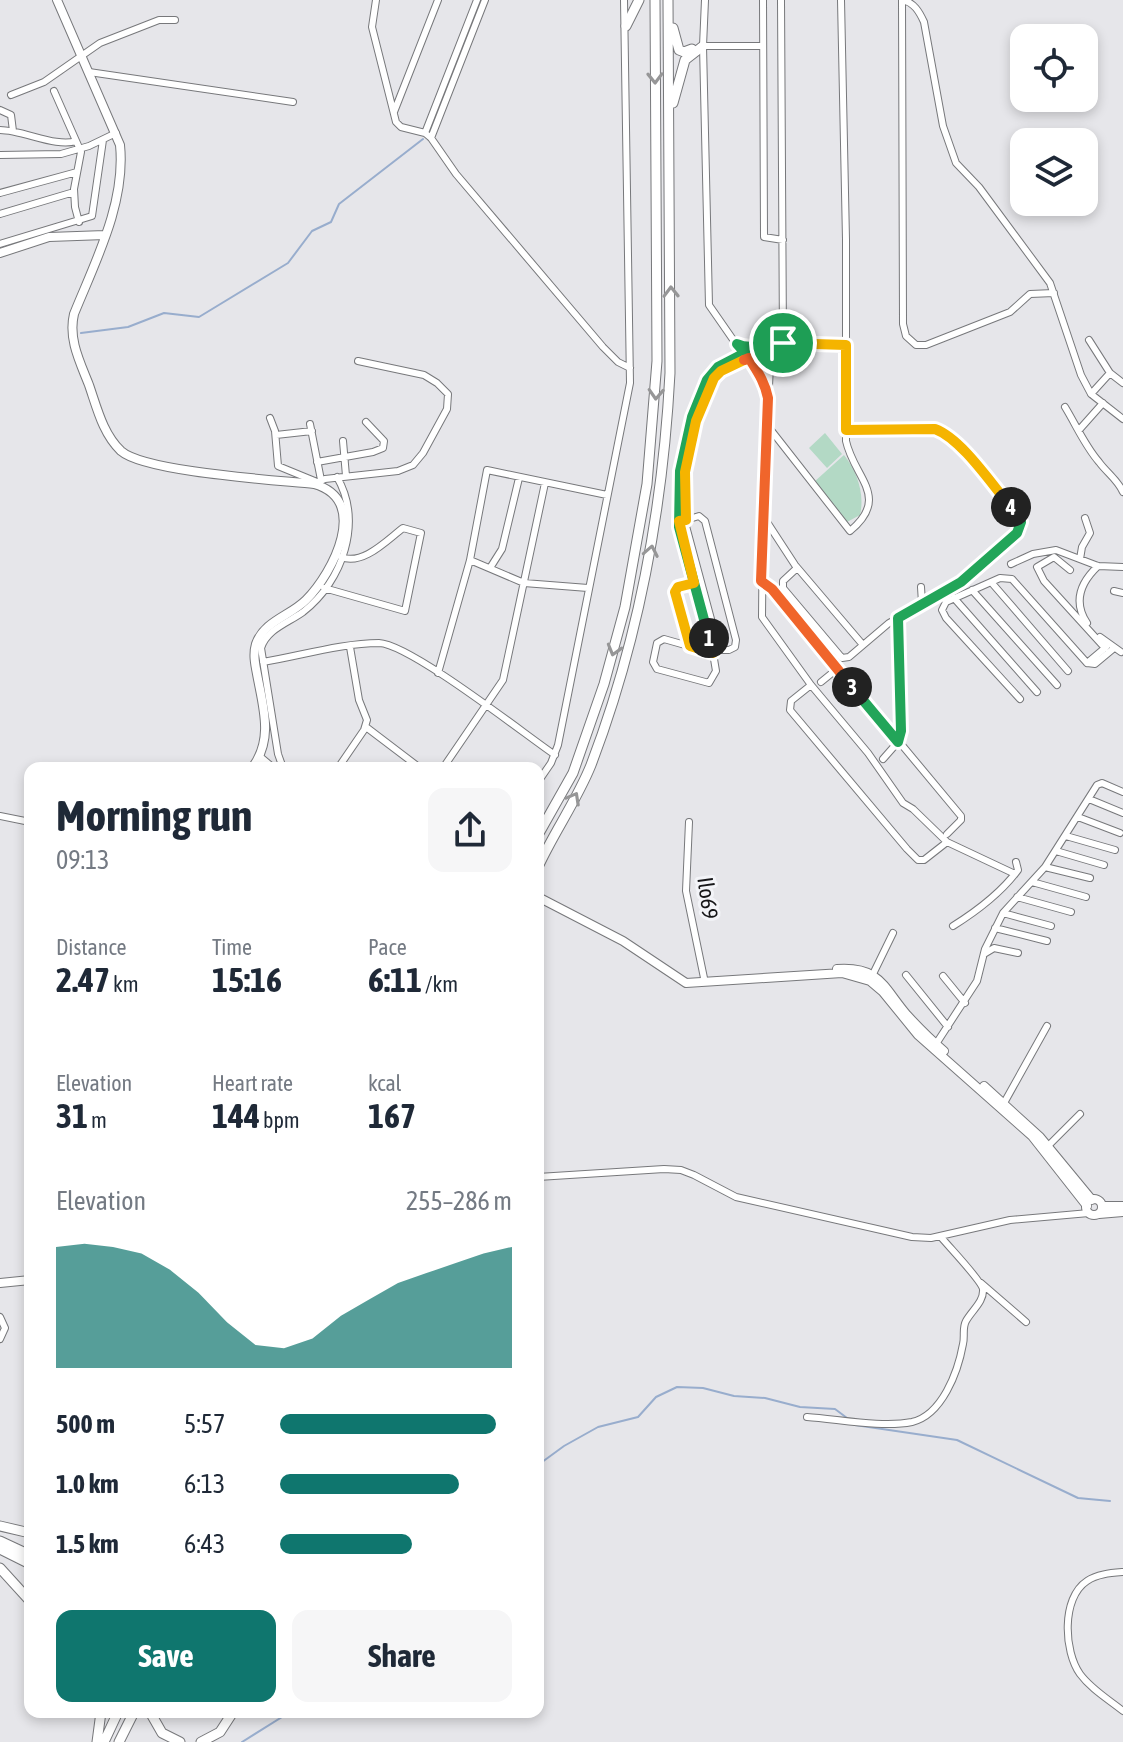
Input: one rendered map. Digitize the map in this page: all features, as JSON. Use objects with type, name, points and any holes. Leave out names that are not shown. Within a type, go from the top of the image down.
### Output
[{"type":"highway","points":[[626,26],[639,0]]},
{"type":"highway","points":[[544,824],[573,773],[612,659],[634,566],[647,484],[657,361],[655,0]]},
{"type":"highway","points":[[668,2],[679,50],[684,52],[703,46]]},
{"type":"highway","points":[[544,856],[590,768],[631,641],[653,543],[665,453],[670,373],[668,2]]},
{"type":"highway","points":[[669,118],[685,60],[703,46]]},
{"type":"highway","points":[[0,1526],[24,1532]]},
{"type":"highway","points":[[0,1541],[24,1552]]},
{"type":"highway","points":[[0,1549],[24,1561]]},
{"type":"highway","points":[[0,1568],[24,1594]]},
{"type":"highway","points":[[97,1742],[100,1718]]},
{"type":"highway","points":[[104,1742],[115,1718]]},
{"type":"highway","points":[[119,1742],[131,1718]]},
{"type":"highway","points":[[153,1718],[162,1733],[180,1742]]},
{"type":"highway","points":[[201,1742],[220,1732],[229,1718]]},
{"type":"highway","points":[[215,1742],[228,1732],[236,1718]]},
{"type":"main road","points":[[57,0],[117,133],[121,158],[112,212],[74,314],[71,334],[102,422],[114,443],[127,455],[155,465],[317,482],[340,503],[345,520],[344,531],[331,562],[314,590],[297,608],[269,625],[258,639],[254,657],[266,733],[256,762]]},
{"type":"main road","points":[[0,253],[49,237],[105,235]]},
{"type":"main road","points":[[259,757],[265,762]]},
{"type":"main road","points":[[544,900],[633,946],[677,977],[694,984],[854,974],[879,987],[908,1025],[1004,1103],[1048,1146],[1093,1208]]},
{"type":"main road","points":[[677,977],[704,978],[850,968],[873,974],[884,983],[934,1047],[1032,1136],[1093,1208],[1123,1212]]},
{"type":"main road","points":[[1093,1208],[1123,1206]]},
{"type":"main road","points":[[0,1283],[24,1281]]},
{"type":"street","points":[[376,0],[372,27],[396,122],[399,126],[428,136],[456,174],[603,347],[630,368]]},
{"type":"street","points":[[394,112],[438,0]]},
{"type":"street","points":[[428,136],[477,0]]},
{"type":"street","points":[[428,136],[485,0]]},
{"type":"street","points":[[544,772],[555,755],[628,399],[624,0]]},
{"type":"street","points":[[705,0],[707,299],[766,385],[768,398]]},
{"type":"street","points":[[763,0],[764,237],[783,240]]},
{"type":"street","points":[[781,0],[783,343]]},
{"type":"street","points":[[767,425],[850,531],[864,519],[869,502],[865,483],[849,451],[846,430],[841,0]]},
{"type":"street","points":[[1054,293],[1030,294],[1010,312],[935,342],[916,345],[906,336],[903,324],[902,0],[919,10],[924,22],[943,126],[956,163],[979,187],[1050,283],[1054,293],[1081,375],[1091,394],[1123,419]]},
{"type":"street","points":[[11,95],[44,82],[100,43],[159,20],[175,20]]},
{"type":"street","points":[[703,46],[763,46]]},
{"type":"street","points":[[89,72],[293,102]]},
{"type":"street","points":[[54,91],[78,145],[81,162],[74,192],[79,222]]},
{"type":"street","points":[[0,110],[11,115],[13,131]]},
{"type":"street","points":[[0,130],[78,145]]},
{"type":"street","points":[[0,155],[51,156],[117,133]]},
{"type":"street","points":[[763,139],[783,140]]},
{"type":"street","points":[[0,244],[90,218],[94,212],[103,140]]},
{"type":"street","points":[[0,193],[77,172]]},
{"type":"street","points":[[0,214],[74,192]]},
{"type":"street","points":[[1089,340],[1110,373],[1123,383]]},
{"type":"street","points":[[737,344],[750,348],[771,343],[846,345]]},
{"type":"street","points":[[771,343],[762,617],[903,802],[947,838],[1015,874]]},
{"type":"street","points":[[713,653],[661,639],[656,645],[654,666],[709,683],[716,671],[713,653],[694,583],[682,521],[682,458],[700,395],[715,370],[747,355]]},
{"type":"street","points":[[270,418],[276,435],[278,466],[317,482],[398,471],[413,465],[423,453],[449,403],[449,397],[443,388],[424,375],[358,361]]},
{"type":"street","points":[[756,369],[770,365]]},
{"type":"street","points":[[1091,394],[1110,373]]},
{"type":"street","points":[[1079,430],[1103,403]]},
{"type":"street","points":[[1065,407],[1100,464],[1120,480],[1123,492]]},
{"type":"street","points":[[317,462],[385,447],[384,441],[366,422]]},
{"type":"street","points":[[276,435],[311,427],[317,482]]},
{"type":"street","points":[[797,568],[783,581],[783,588],[839,656],[847,658],[898,618],[961,582],[1020,528],[1019,516],[955,441],[942,432],[935,429],[846,430]]},
{"type":"street","points":[[343,441],[346,476]]},
{"type":"street","points":[[438,673],[470,560],[487,470],[607,495]]},
{"type":"street","points":[[281,762],[261,648],[266,637],[302,612],[324,588],[341,557],[350,532],[350,514],[346,495],[337,477]]},
{"type":"street","points":[[490,568],[502,549],[519,478]]},
{"type":"street","points":[[447,762],[503,680],[545,483]]},
{"type":"street","points":[[699,516],[705,519],[736,640],[735,647],[729,650],[722,650],[718,645],[682,521],[699,516]]},
{"type":"street","points":[[763,516],[797,568],[863,645]]},
{"type":"street","points":[[1080,559],[1082,547],[1090,533],[1085,518]]},
{"type":"street","points":[[324,588],[405,611],[421,533],[403,528],[361,558],[349,560],[341,557]]},
{"type":"street","points":[[1011,564],[1033,554],[1056,550],[1098,566],[1123,567]]},
{"type":"street","points":[[1070,570],[1054,557],[1037,569],[1044,581],[1112,649]]},
{"type":"street","points":[[470,560],[524,583],[588,588]]},
{"type":"street","points":[[1098,566],[1082,586],[1079,603],[1084,619],[1112,649]]},
{"type":"street","points":[[1020,699],[943,614],[943,605],[1004,577],[1015,581],[1087,663],[1095,664],[1112,649]]},
{"type":"street","points":[[761,581],[772,589],[961,816],[947,838],[926,859],[918,860],[790,710],[791,701],[811,685]]},
{"type":"street","points":[[991,582],[1068,671]]},
{"type":"street","points":[[690,646],[675,592],[678,587],[694,583]]},
{"type":"street","points":[[921,587],[922,603]]},
{"type":"street","points":[[972,590],[1057,685]]},
{"type":"street","points":[[1114,591],[1123,593]]},
{"type":"street","points":[[954,598],[1037,692]]},
{"type":"street","points":[[883,759],[898,742],[901,731],[898,618]]},
{"type":"street","points":[[263,662],[379,643],[396,646],[555,755]]},
{"type":"street","points":[[342,762],[366,727],[367,716],[359,700],[350,647]]},
{"type":"street","points":[[821,682],[837,669]]},
{"type":"street","points":[[366,727],[412,762]]},
{"type":"street","points":[[934,1047],[979,977],[984,955],[1003,913],[1045,867],[1101,783],[1123,792]]},
{"type":"street","points":[[1089,799],[1123,813]]},
{"type":"street","points":[[0,816],[24,821]]},
{"type":"street","points":[[1078,817],[1120,833]]},
{"type":"street","name":"Ilo69","points":[[689,822],[686,891],[704,978]]},
{"type":"street","points":[[1066,836],[1115,850]]},
{"type":"street","points":[[1056,851],[1104,865]]},
{"type":"street","points":[[953,926],[986,902],[1015,874],[1018,870],[1016,862]]},
{"type":"street","points":[[1045,867],[1090,878]]},
{"type":"street","points":[[1032,882],[1086,897]]},
{"type":"street","points":[[1017,897],[1071,912]]},
{"type":"street","points":[[1003,913],[1051,926]]},
{"type":"street","points":[[995,928],[1047,941]]},
{"type":"street","points":[[873,974],[893,933]]},
{"type":"street","points":[[984,955],[994,948],[1018,953]]},
{"type":"street","points":[[906,975],[948,1027]]},
{"type":"street","points":[[943,976],[965,1003]]},
{"type":"street","points":[[1004,1103],[1047,1026]]},
{"type":"street","points":[[1048,1146],[1080,1114]]},
{"type":"street","points":[[544,1177],[681,1170],[736,1197],[912,1237],[941,1237],[1010,1220],[1093,1208]]},
{"type":"street","points":[[941,1237],[980,1282],[1026,1322]]},
{"type":"street","points":[[807,1417],[912,1422],[934,1411],[941,1402],[960,1357],[964,1323],[982,1300],[980,1282]]},
{"type":"street","points":[[0,1317],[5,1328],[0,1339]]},
{"type":"street","points":[[1123,1572],[1107,1573],[1086,1581],[1074,1596],[1067,1625],[1073,1662],[1081,1676],[1123,1711]]},
{"type":"green space","points":[[825,433],[842,454],[827,468],[809,448]]},
{"type":"green space","points":[[844,455],[853,468],[861,491],[860,515],[847,522],[814,482]]},
{"type":"waterway","points":[[81,333],[128,327],[164,313],[199,317],[288,263],[312,231],[331,222],[339,204],[423,139]]},
{"type":"waterway","points":[[544,1461],[598,1427],[638,1417],[656,1397],[677,1387],[765,1398],[800,1407],[835,1409],[847,1418]]},
{"type":"waterway","points":[[855,1425],[957,1440],[1078,1498],[1110,1501]]},
{"type":"waterway","points":[[242,1742],[280,1718]]},
{"type":"route","points":[[783,343],[766,343],[750,348],[737,344],[745,353],[711,373],[692,417],[680,471],[680,516],[679,521],[678,525],[713,653],[690,646],[675,592],[678,587],[694,583],[678,525],[678,523],[679,521],[686,520],[685,472],[690,447],[696,421],[714,378],[721,371],[749,358],[766,385],[768,398],[761,581],[772,589],[898,742],[901,731],[898,618],[961,582],[1017,533],[1021,522],[955,441],[942,432],[935,429],[846,430],[846,345],[783,343]]}]
